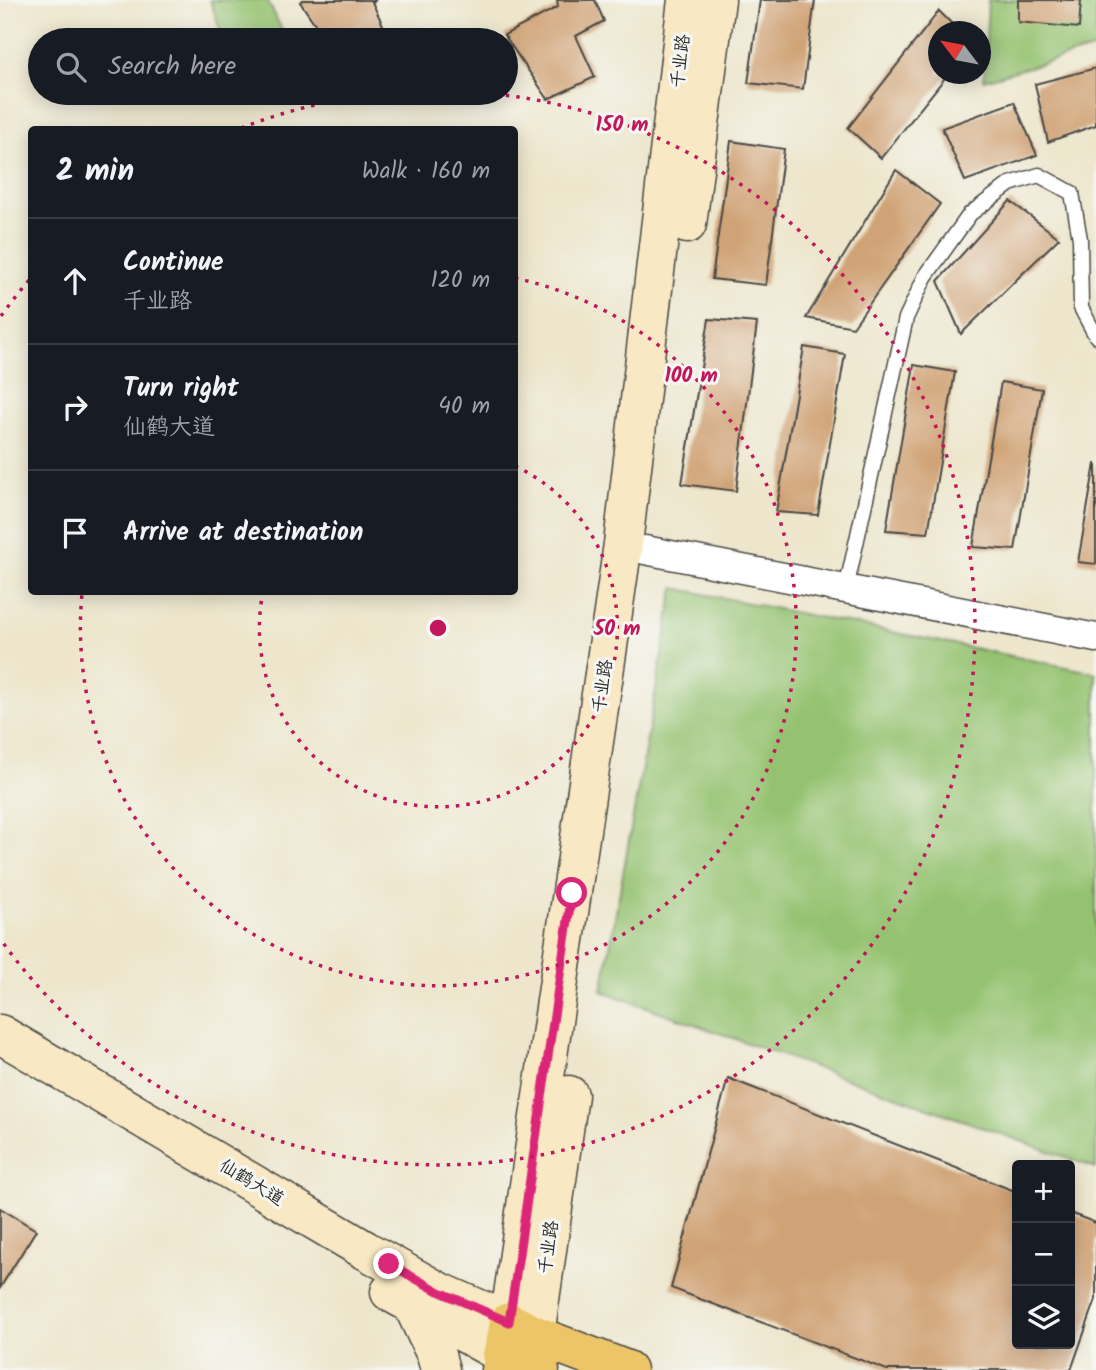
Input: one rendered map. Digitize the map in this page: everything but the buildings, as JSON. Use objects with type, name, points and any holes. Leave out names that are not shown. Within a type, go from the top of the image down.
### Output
[{"type":"highway","points":[[522,1356],[627,1370]]},
{"type":"main road","name":"千业路","points":[[522,1356],[623,544],[687,0]]},
{"type":"main road","name":"千业路","points":[[522,1356],[645,550],[716,0]]},
{"type":"main road","name":"仙鹤大道","points":[[0,1034],[438,1291],[522,1356]]},
{"type":"main road","name":"仙鹤大道","points":[[0,1061],[412,1306],[522,1356]]},
{"type":"main road","points":[[412,1306],[436,1355],[440,1370]]},
{"type":"street","points":[[645,550],[1096,638]]},
{"type":"lane","points":[[846,589],[906,318],[925,277],[970,214],[1010,184],[1039,175],[1072,193],[1080,239],[1081,308],[1096,335]]},
{"type":"green space","points":[[210,0],[267,0],[281,28],[220,28]]},
{"type":"green space","points":[[988,0],[1096,0],[1096,48],[991,78],[991,21],[987,21]]},
{"type":"green space","points":[[674,588],[1096,673],[1096,1168],[602,991]]},
{"type":"route","points":[[389,1264],[438,1291],[509,1322],[572,893]]}]
